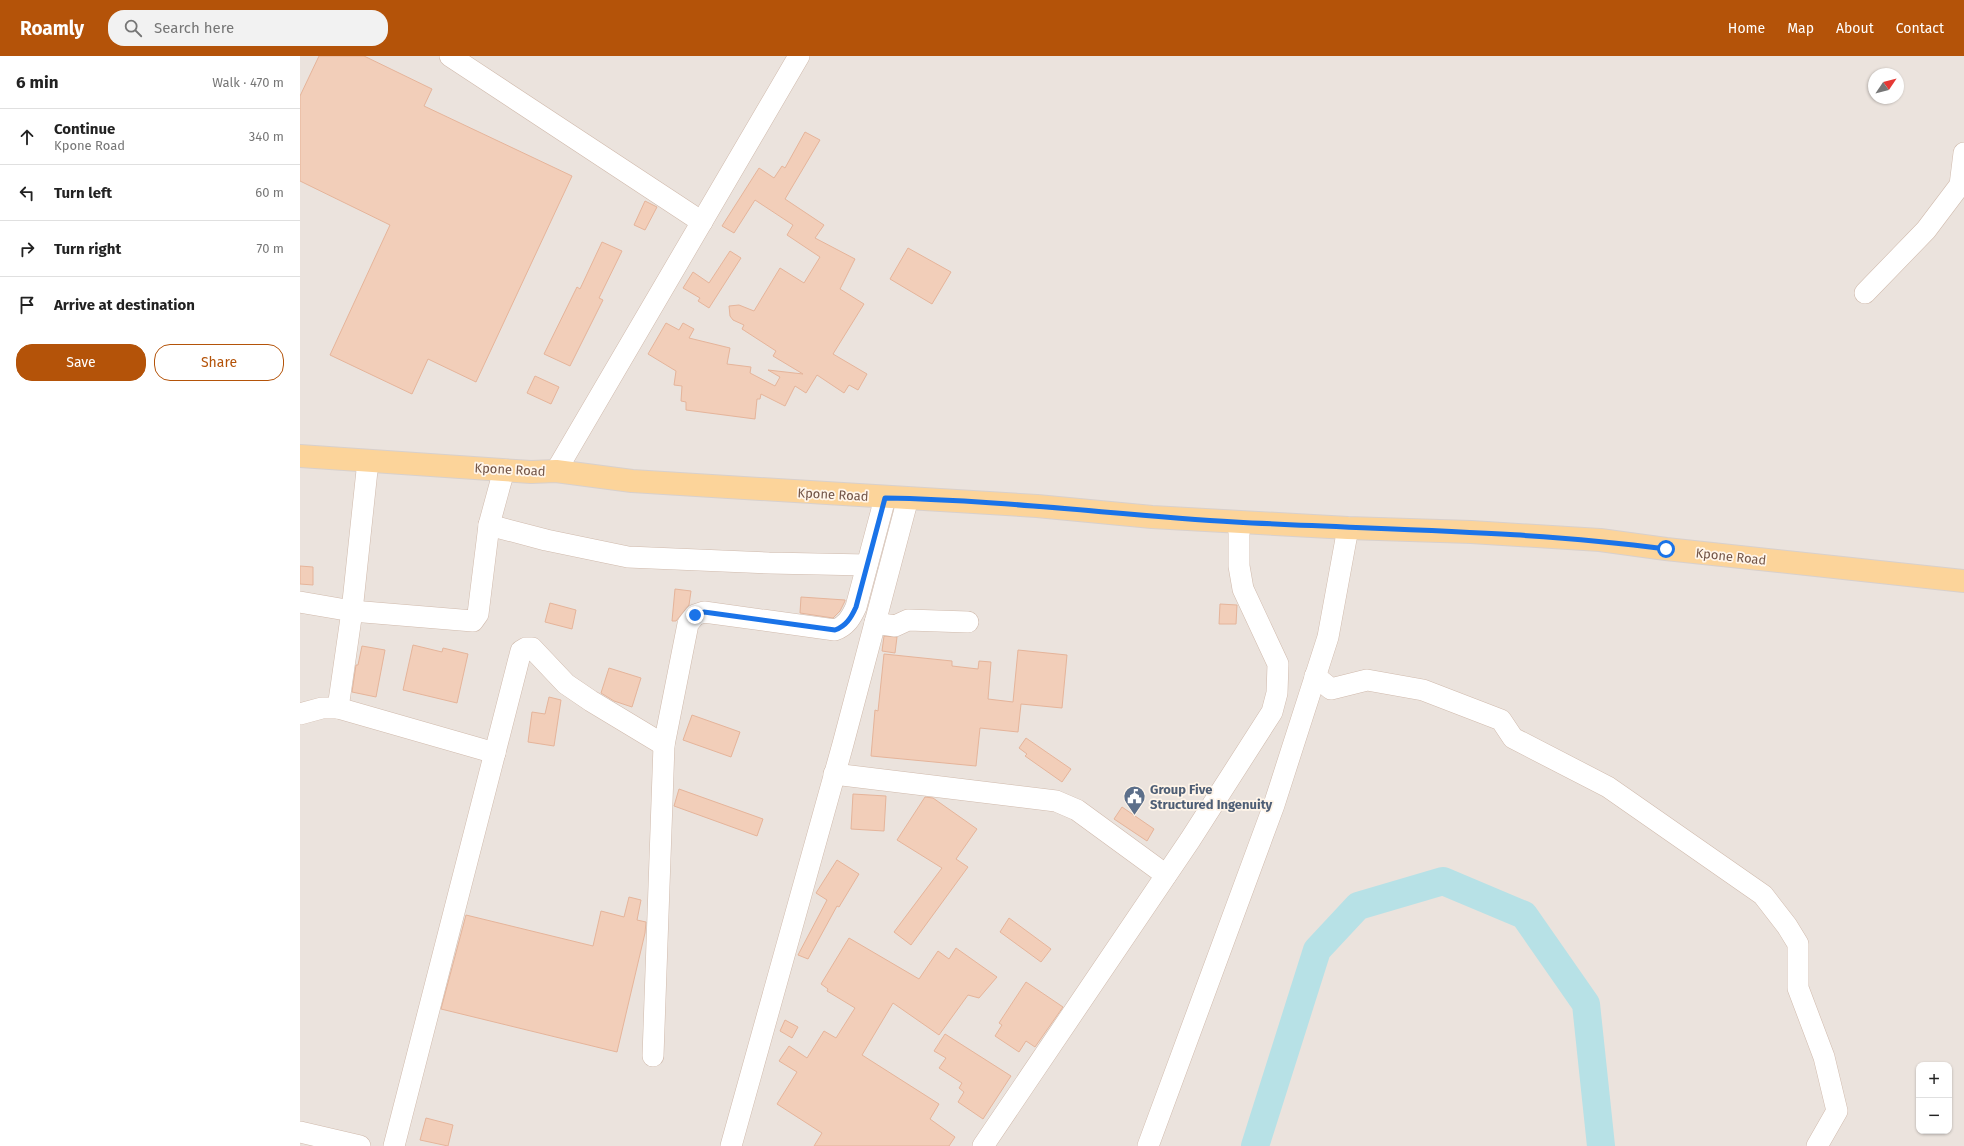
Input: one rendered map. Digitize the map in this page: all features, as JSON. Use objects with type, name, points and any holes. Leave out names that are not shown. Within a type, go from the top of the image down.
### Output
[{"type":"main road","name":"Kpone Road","points":[[300,456],[531,472],[556,471],[632,482],[885,498],[908,498],[1239,522],[1348,528],[1471,532],[1600,540],[1666,549],[1964,581]]},
{"type":"street","points":[[450,56],[702,222]]},
{"type":"street","points":[[556,471],[799,56]]},
{"type":"street","points":[[1865,292],[1926,230],[1960,185],[1964,153]]},
{"type":"street","points":[[338,708],[352,611],[368,461]]},
{"type":"street","points":[[300,602],[352,611],[473,621],[478,614],[489,525],[504,470]]},
{"type":"street","points":[[653,1056],[664,745],[688,624],[695,615],[704,612],[835,630],[842,627],[853,614],[885,498]]},
{"type":"street","points":[[731,1146],[834,774],[908,498]]},
{"type":"street","points":[[983,1146],[1166,875],[1272,712],[1277,693],[1278,664],[1243,589],[1239,566],[1239,522]]},
{"type":"street","points":[[489,525],[546,540],[628,556],[769,563],[867,565]]},
{"type":"street","points":[[1148,1146],[1274,805],[1316,676],[1328,637],[1348,528]]},
{"type":"street","points":[[875,623],[895,626],[908,620],[968,622]]},
{"type":"street","points":[[394,1146],[521,652],[526,648],[532,648],[566,684],[591,702],[664,745]]},
{"type":"street","points":[[1316,676],[1331,689],[1367,680],[1423,690],[1501,720],[1513,738],[1608,788],[1763,895],[1788,926],[1798,944],[1798,988],[1824,1056],[1837,1111],[1817,1146]]},
{"type":"street","points":[[300,714],[322,708],[338,708],[495,753]]},
{"type":"street","points":[[834,774],[1056,801],[1077,810],[1166,875]]},
{"type":"street","points":[[300,1132],[360,1146]]},
{"type":"shaded area","points":[[300,56],[1964,56],[1964,1146],[300,1146]]},
{"type":"building","points":[[319,56],[364,56],[432,89],[424,106],[572,176],[476,382],[428,359],[412,394],[330,355],[390,225],[300,181],[300,96]]},
{"type":"building","points":[[805,132],[820,140],[785,199],[824,225],[815,238],[855,259],[840,289],[864,304],[833,354],[867,374],[858,390],[849,385],[844,393],[817,375],[806,393],[795,386],[785,406],[761,394],[760,399],[757,399],[755,419],[686,410],[686,402],[681,401],[682,386],[674,385],[676,371],[648,354],[666,323],[679,330],[683,323],[694,329],[689,338],[730,348],[727,364],[751,367],[750,373],[775,386],[780,377],[768,370],[803,374],[773,356],[776,351],[742,329],[744,325],[733,320],[730,316],[729,306],[739,305],[754,311],[780,268],[804,283],[820,257],[787,235],[793,225],[755,200],[734,233],[722,226],[759,168],[774,178],[782,166],[785,168]]},
{"type":"building","points":[[645,201],[657,207],[645,230],[634,225]]},
{"type":"building","points":[[602,242],[622,251],[599,298],[603,300],[570,366],[544,354],[577,287],[580,289]]},
{"type":"building","points":[[908,248],[951,272],[932,304],[890,279]]},
{"type":"building","points":[[730,251],[741,258],[709,308],[698,301],[700,298],[683,288],[693,272],[709,283]]},
{"type":"building","points":[[535,376],[559,387],[551,404],[527,393]]},
{"type":"building","points":[[300,566],[313,567],[313,585],[300,584]]},
{"type":"building","points":[[675,589],[691,591],[689,605],[676,621],[672,621]]},
{"type":"building","points":[[801,597],[845,601],[840,611],[833,618],[800,613]]},
{"type":"building","points":[[550,603],[576,610],[572,629],[545,622]]},
{"type":"building","points":[[1220,604],[1237,605],[1236,624],[1219,624]]},
{"type":"building","points":[[884,636],[897,637],[895,653],[882,651]]},
{"type":"building","points":[[413,645],[442,652],[443,648],[468,654],[457,703],[403,690]]},
{"type":"building","points":[[362,646],[385,650],[376,697],[352,692],[356,665],[358,665]]},
{"type":"building","points":[[1018,650],[1067,655],[1062,708],[1021,704],[1018,732],[980,728],[976,766],[871,756],[875,710],[878,711],[884,654],[952,661],[952,666],[978,669],[979,661],[991,662],[988,699],[1013,702]]},
{"type":"building","points":[[609,668],[641,678],[632,707],[614,701],[601,693]]},
{"type":"building","points":[[549,697],[561,700],[554,746],[528,742],[532,712],[545,714]]},
{"type":"building","points":[[692,715],[740,732],[731,757],[683,740]]},
{"type":"building","points":[[1026,738],[1071,769],[1062,782],[1025,756],[1027,754],[1019,748]]},
{"type":"building","points":[[679,789],[763,819],[757,836],[674,806]]},
{"type":"building","points":[[853,794],[886,796],[884,831],[851,829]]},
{"type":"building","points":[[925,797],[933,798],[977,829],[956,859],[968,867],[911,945],[894,932],[942,868],[897,840]]},
{"type":"building","points":[[1122,807],[1154,829],[1147,841],[1114,819]]},
{"type":"building","points":[[837,860],[859,874],[839,907],[837,906],[808,959],[798,955],[827,900],[816,893]]},
{"type":"building","points":[[629,897],[641,900],[637,920],[646,922],[645,933],[617,1052],[441,1009],[466,915],[593,946],[601,911],[624,917]]},
{"type":"building","points":[[1009,918],[1051,949],[1041,962],[1000,932]]},
{"type":"building","points":[[849,938],[919,979],[938,951],[949,959],[956,948],[997,977],[979,998],[968,995],[939,1035],[893,1003],[862,1055],[939,1104],[930,1119],[955,1137],[949,1146],[814,1146],[822,1133],[777,1104],[797,1072],[779,1061],[789,1046],[807,1058],[824,1031],[836,1038],[855,1008],[827,991],[828,989],[821,984]]},
{"type":"building","points":[[1026,982],[1063,1007],[1035,1047],[1026,1041],[1019,1052],[995,1036],[1002,1025],[999,1023]]},
{"type":"building","points":[[785,1020],[798,1027],[792,1038],[780,1031]]},
{"type":"building","points":[[945,1034],[1011,1076],[983,1119],[958,1102],[964,1092],[959,1088],[962,1083],[939,1068],[946,1058],[934,1051]]},
{"type":"building","points":[[426,1118],[453,1125],[448,1146],[420,1140]]},
{"type":"waterway","points":[[1255,1146],[1317,950],[1358,906],[1443,881],[1524,915],[1586,1004],[1601,1146]]},
{"type":"place","name":"Group Five Structured Ingenuity","points":[[1134,816]]},
{"type":"route","points":[[695,615],[704,612],[835,630],[842,627],[848,622],[856,607],[885,498],[908,498],[1037,506],[1152,517],[1348,528],[1471,532],[1600,540],[1666,549]]}]
